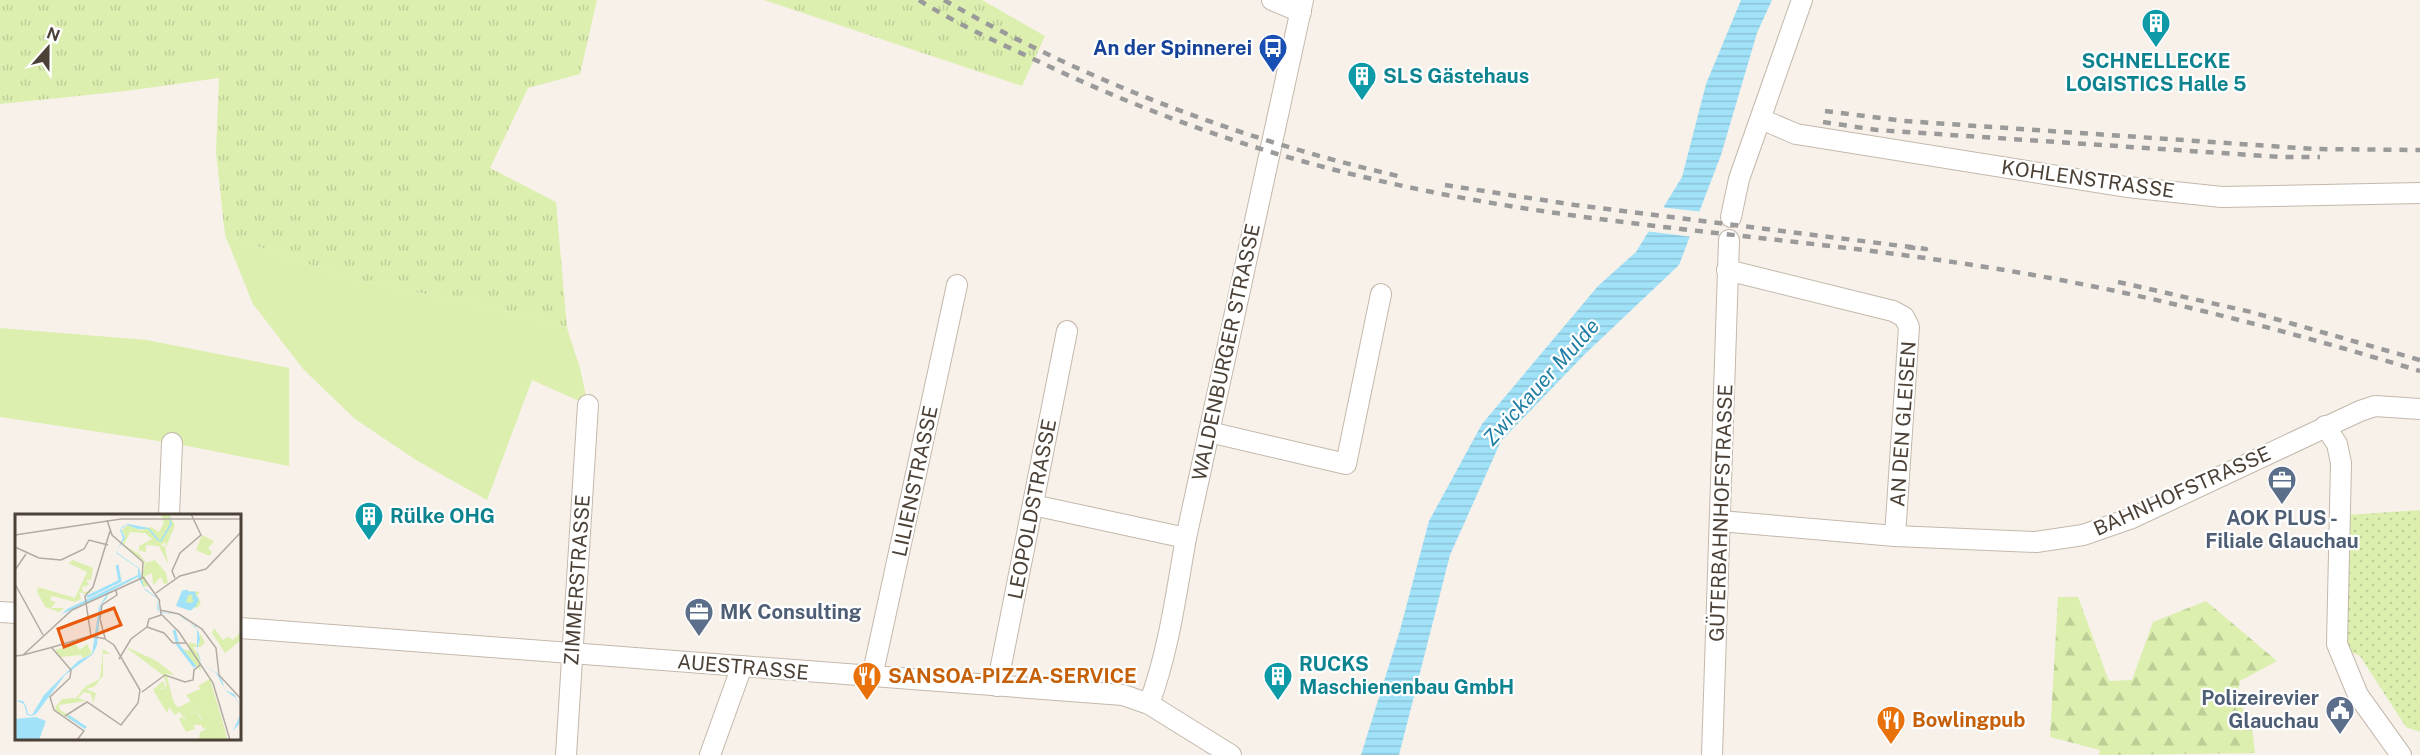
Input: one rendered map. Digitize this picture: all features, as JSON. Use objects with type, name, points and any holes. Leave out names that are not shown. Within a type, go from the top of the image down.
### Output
[{"type":"street","points":[[1272,0],[1302,6]]},
{"type":"street","points":[[1731,217],[1739,179],[1802,0]]},
{"type":"street","name":"WALDENBURGER STRASSE","points":[[1149,704],[1160,674],[1171,627],[1186,538],[1302,6]]},
{"type":"street","name":"KOHLENSTRASSE","points":[[1761,119],[1796,134],[2127,187],[2222,197],[2420,193]]},
{"type":"street","name":"GÜTERBAHNHOFSTRASSE","points":[[1712,755],[1729,240]]},
{"type":"street","name":"AN DEN GLEISEN","points":[[1727,270],[1893,311],[1904,317],[1909,327],[1895,536]]},
{"type":"street","name":"LILIENSTRASSE","points":[[872,677],[957,285]]},
{"type":"street","points":[[1209,432],[1346,464],[1381,294]]},
{"type":"street","name":"LEOPOLDSTRASSE","points":[[997,686],[1067,331]]},
{"type":"street","name":"ZIMMERSTRASSE","points":[[566,755],[588,405]]},
{"type":"street","name":"BAHNHOFSTRASSE","points":[[1720,521],[1895,536],[2036,542],[2083,535],[2132,518],[2325,426],[2375,406],[2420,409]]},
{"type":"street","points":[[2325,426],[2337,444],[2341,463],[2337,644],[2358,695],[2401,755]]},
{"type":"street","points":[[169,514],[172,443]]},
{"type":"street","points":[[1034,505],[1186,538]]},
{"type":"street","points":[[0,612],[15,613]]},
{"type":"street","name":"AUESTRASSE","points":[[242,628],[1124,695],[1149,704],[1231,755]]},
{"type":"street","points":[[710,755],[742,666]]},
{"type":"green space","points":[[0,0],[597,0],[580,74],[528,88],[490,168],[556,202],[567,328],[493,308],[348,278],[225,235],[216,152],[219,78],[126,91],[0,104]]},
{"type":"green space","points":[[764,0],[982,0],[1045,36],[1022,86]]},
{"type":"green space","points":[[225,235],[348,278],[493,308],[567,328],[580,368],[588,405],[532,380],[487,500],[416,460],[355,419],[303,369],[253,304]]},
{"type":"green space","points":[[0,328],[147,340],[289,368],[289,466],[172,443],[0,417]]},
{"type":"green space","points":[[2420,510],[2420,732],[2406,727],[2360,656],[2343,648],[2348,626],[2347,515]]},
{"type":"green space","points":[[2058,597],[2078,597],[2109,681],[2132,680],[2153,622],[2206,601],[2277,661],[2240,681],[2237,697],[2252,726],[2255,753],[2099,755],[2100,750],[2050,737]]},
{"type":"water","name":"Zwickauer Mulde","points":[[1741,0],[1772,0],[1757,33],[1721,155],[1679,265],[1584,355],[1501,441],[1450,555],[1399,755],[1361,755],[1400,630],[1429,521],[1482,424],[1598,286],[1636,252],[1682,177],[1706,84]]},
{"type":"pier","points":[[1660,207],[1703,212],[1693,237],[1645,231]]},
{"type":"railway","points":[[919,0],[996,42],[1122,99],[1203,130],[1326,168],[1519,208],[1903,255],[2035,275],[2201,311],[2311,339],[2420,371]]},
{"type":"railway","points":[[944,0],[1052,56],[1108,82],[1164,104],[1280,144],[1398,176]]},
{"type":"railway","points":[[1825,111],[1904,121],[2314,149],[2420,150]]},
{"type":"railway","points":[[1823,122],[1877,130],[2281,157],[2320,157]]},
{"type":"railway","points":[[1445,185],[1575,205],[1926,249],[1905,247]]},
{"type":"railway","points":[[2118,282],[2251,312],[2420,360]]},
{"type":"place","name":"SCHNELLECKE LOGISTICS Halle 5","points":[[2156,48]]},
{"type":"place","name":"An der Spinnerei","points":[[1273,74]]},
{"type":"place","name":"SLS Gästehaus","points":[[1362,102]]},
{"type":"place","name":"AOK PLUS - Filiale Glauchau","points":[[2282,506]]},
{"type":"place","name":"Rülke OHG","points":[[369,542]]},
{"type":"place","name":"MK Consulting","points":[[699,638]]},
{"type":"place","name":"SANSOA-PIZZA-SERVICE","points":[[867,702]]},
{"type":"place","name":"RUCKS Maschienenbau GmbH","points":[[1278,702]]},
{"type":"place","name":"Polizeirevier Glauchau","points":[[2340,736]]},
{"type":"place","name":"Bowlingpub","points":[[1891,746]]}]
